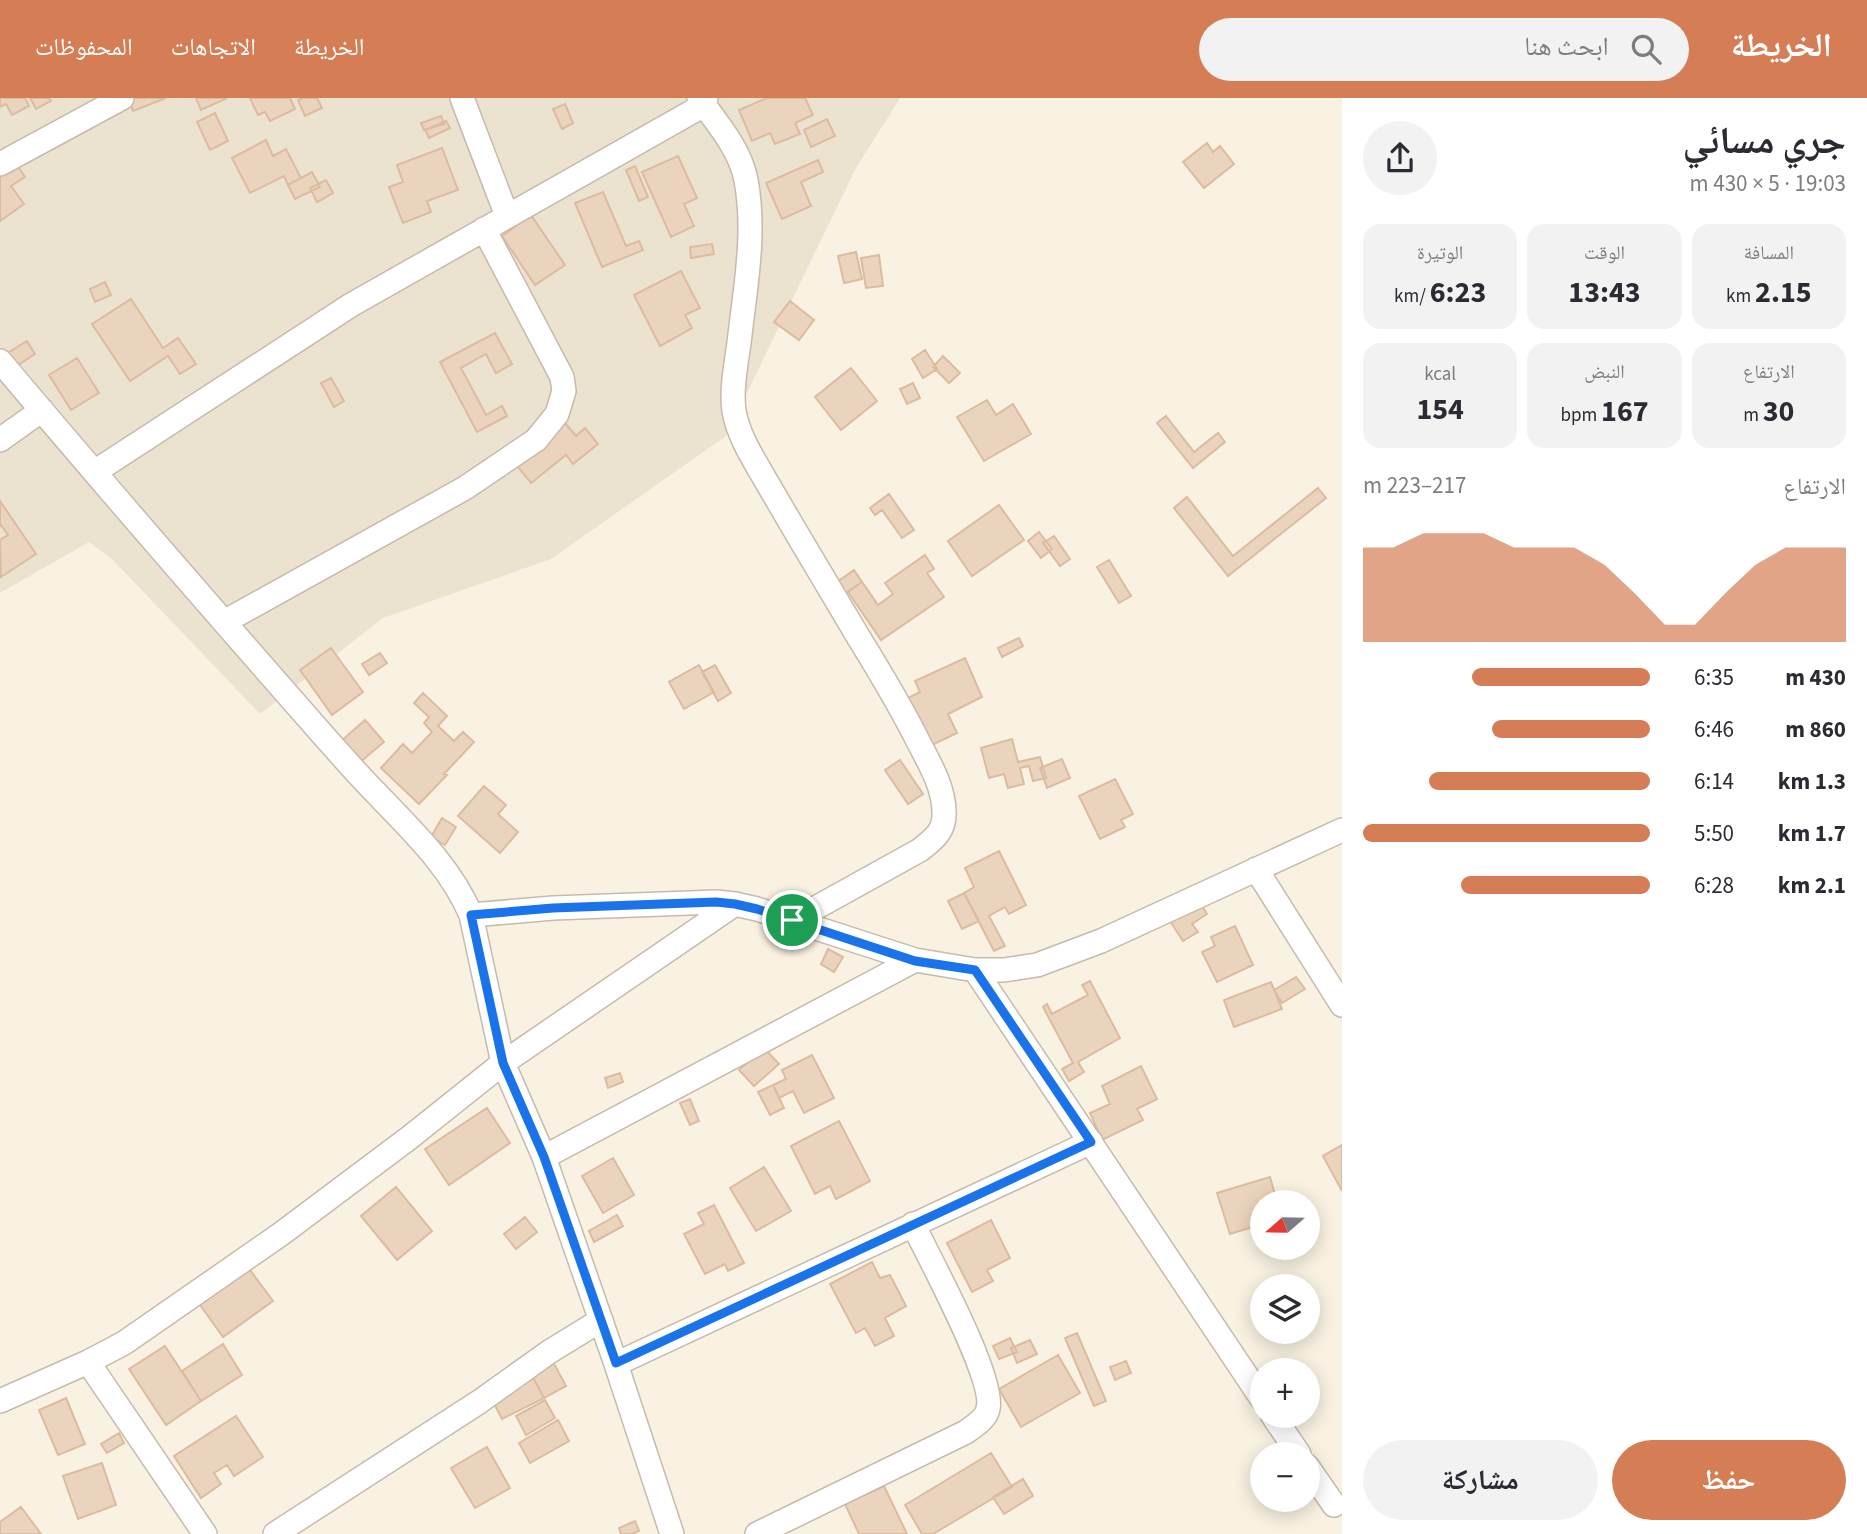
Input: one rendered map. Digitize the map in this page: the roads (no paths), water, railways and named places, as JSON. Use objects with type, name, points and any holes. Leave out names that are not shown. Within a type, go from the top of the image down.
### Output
[{"type":"street","points":[[0,164],[122,98]]},
{"type":"street","points":[[462,98],[507,216]]},
{"type":"street","points":[[96,471],[351,305],[703,100],[727,136],[746,178],[751,245],[735,371],[735,415],[754,460],[899,704],[930,765],[944,811],[943,827],[936,838],[920,850],[792,920]]},
{"type":"street","points":[[223,622],[477,481],[536,440],[557,414],[564,391],[562,377],[484,229]]},
{"type":"street","points":[[0,360],[223,622],[361,778],[428,847],[456,885],[471,915],[503,1063],[544,1157],[672,1534]]},
{"type":"street","points":[[0,440],[42,410]]},
{"type":"street","points":[[471,915],[553,908],[716,902],[735,904],[792,920],[915,961],[975,970],[1004,970],[1037,965],[1101,941],[1342,830]]},
{"type":"street","points":[[1256,869],[1342,1005]]},
{"type":"street","points":[[0,1401],[124,1343],[281,1234],[503,1063],[735,904]]},
{"type":"street","points":[[544,1157],[915,961]]},
{"type":"street","points":[[975,970],[1250,1381]]},
{"type":"street","points":[[616,1363],[1091,1142]]},
{"type":"street","points":[[757,1534],[966,1432],[981,1420],[989,1408],[986,1384],[971,1343],[913,1224]]},
{"type":"street","points":[[275,1534],[601,1320]]},
{"type":"street","points":[[88,1362],[195,1531]]},
{"type":"street","points":[[1320,1485],[1334,1505]]}]
